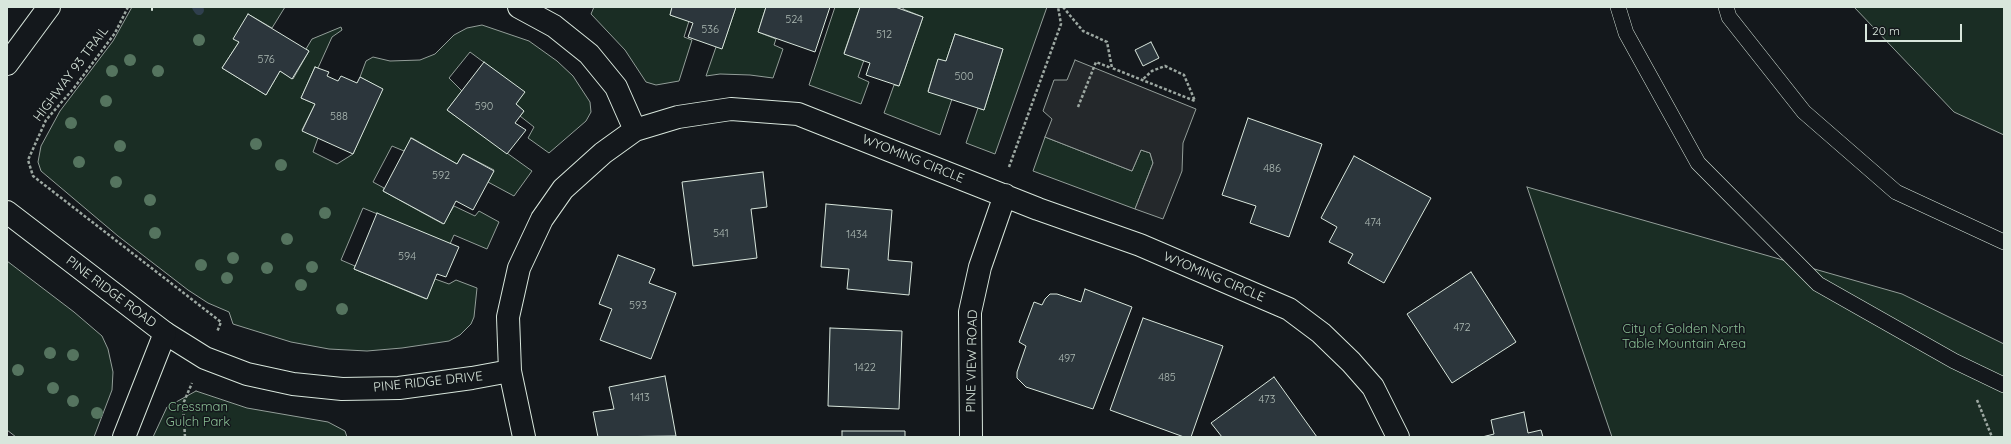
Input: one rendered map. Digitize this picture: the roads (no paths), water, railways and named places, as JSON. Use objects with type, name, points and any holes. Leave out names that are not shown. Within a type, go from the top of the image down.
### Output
[{"type":"main road","points":[[7,64],[49,7]]},
{"type":"main road","points":[[518,7],[554,26],[589,54],[616,87],[635,130]]},
{"type":"main road","name":"WYOMING CIRCLE","points":[[524,437],[510,371],[508,316],[519,268],[542,219],[563,189],[603,153],[635,130],[678,117],[731,109],[798,114],[1005,195],[1140,245],[1289,309],[1321,333],[1351,362],[1373,387],[1398,437]]},
{"type":"main road","name":"PINE VIEW ROAD","points":[[971,437],[970,312],[980,267],[1005,195]]},
{"type":"main road","name":"PINE RIDGE ROAD","points":[[7,212],[165,333],[124,437]]},
{"type":"main road","name":"PINE RIDGE DRIVE","points":[[165,333],[205,358],[248,374],[293,384],[342,389],[399,388],[480,377],[510,371]]},
{"type":"lane","points":[[1618,7],[1626,33],[1698,163],[1818,284],[1954,361],[2004,385]]},
{"type":"lane","points":[[1726,7],[1729,17],[1804,112],[1896,192],[2004,242]]},
{"type":"park label","name":"City of Golden North Table Mountain Area","points":[[1684,336]]},
{"type":"park label","name":"Cressman Gulch Park","points":[[198,414]]}]
